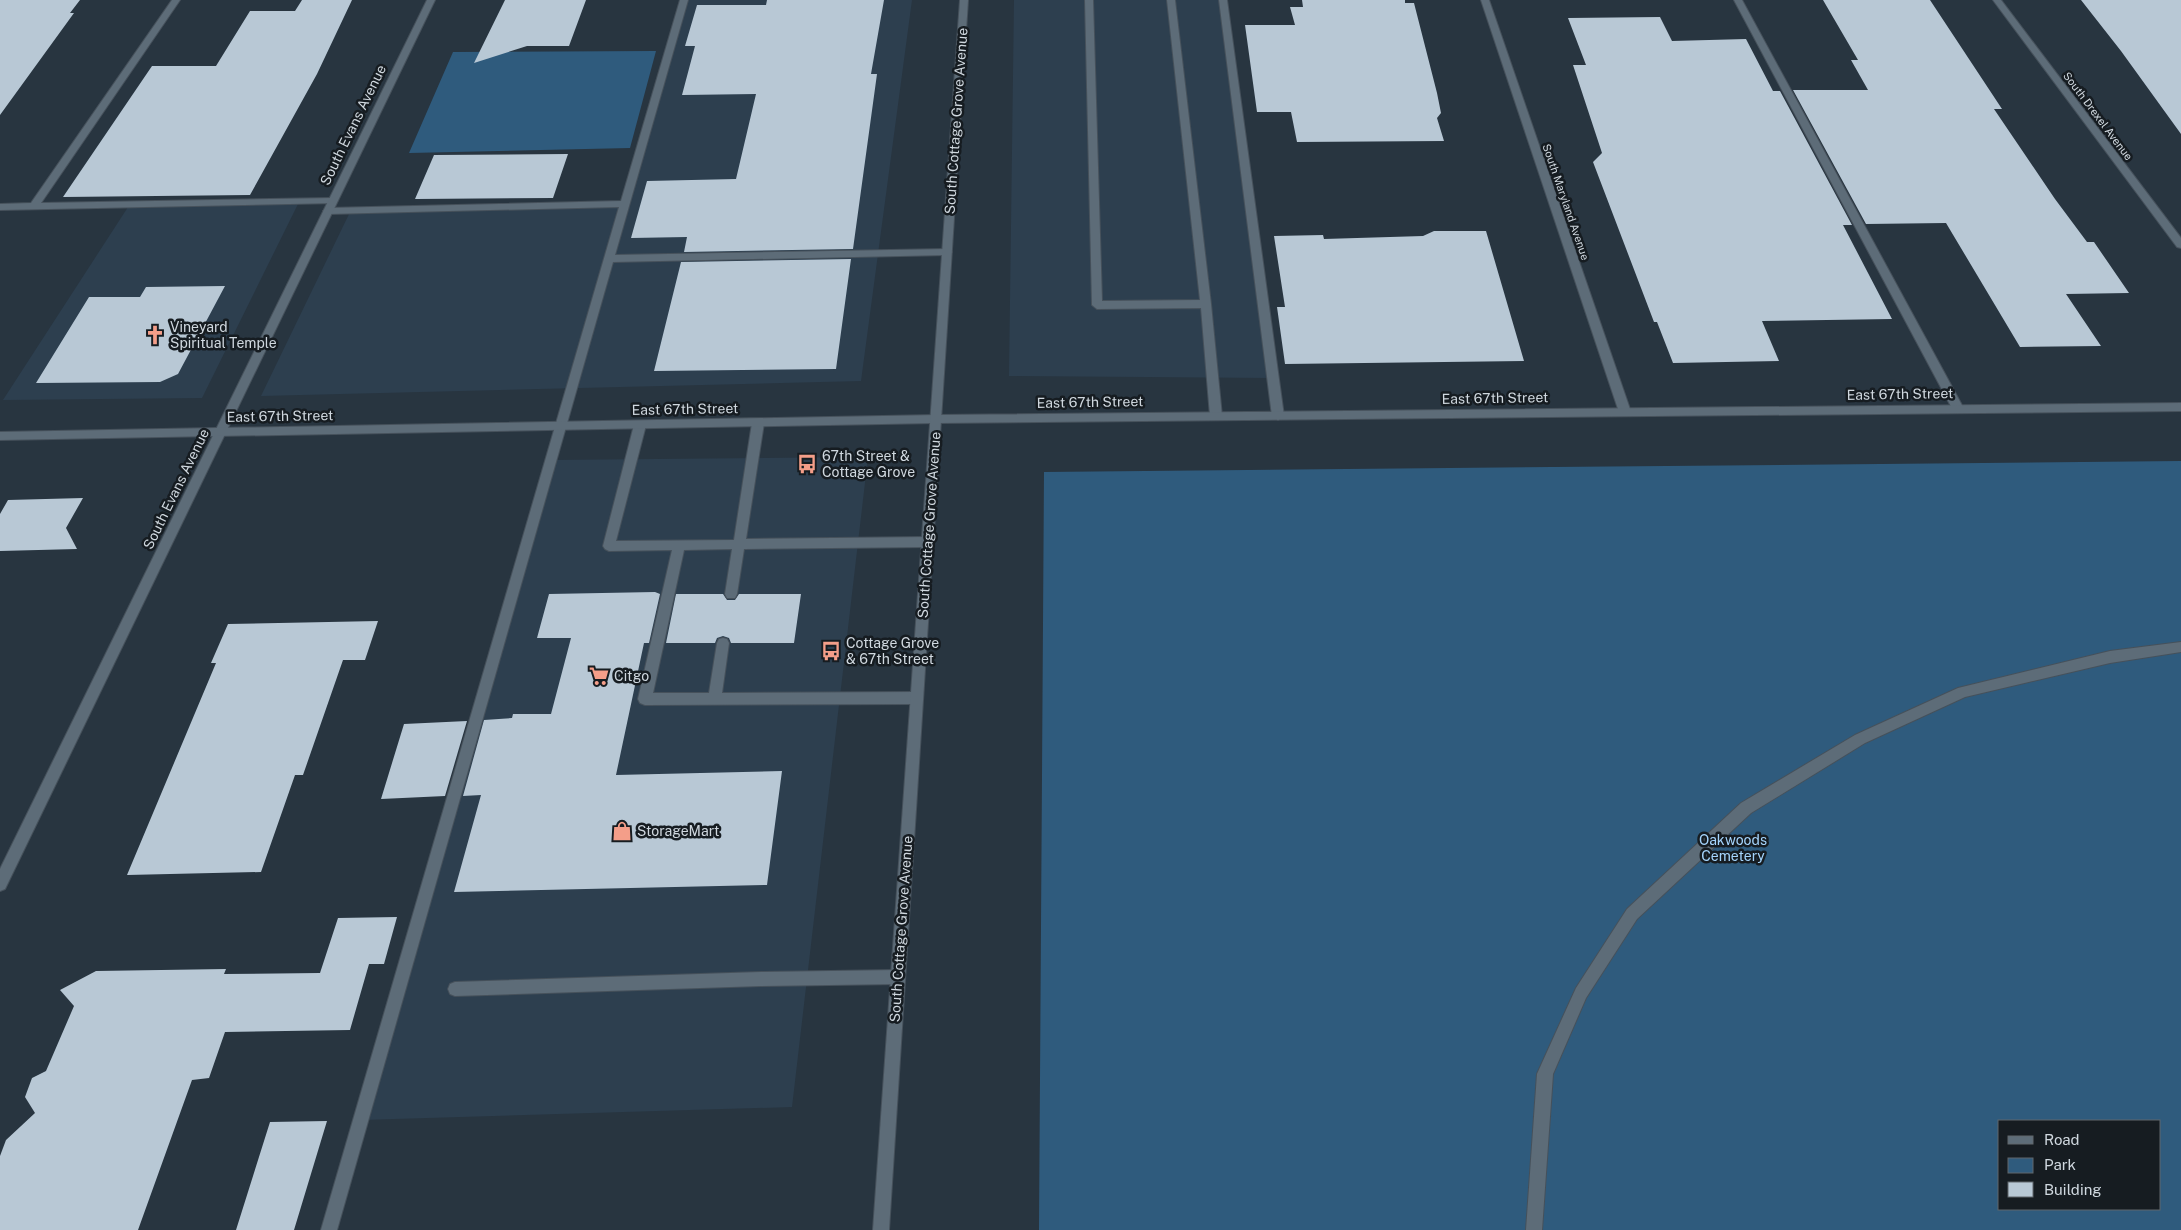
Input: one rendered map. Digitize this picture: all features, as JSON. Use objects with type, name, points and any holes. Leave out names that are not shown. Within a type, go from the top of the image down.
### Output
[{"type":"street","points":[[34,206],[176,0]]},
{"type":"street","name":"South Evans Avenue","points":[[0,884],[431,0]]},
{"type":"street","points":[[329,1230],[684,0]]},
{"type":"street","name":"South Cottage Grove Avenue","points":[[881,1230],[964,0]]},
{"type":"street","points":[[1089,0],[1097,305],[1206,304]]},
{"type":"street","points":[[1171,0],[1206,304],[1216,416]]},
{"type":"street","points":[[1223,0],[1278,416]]},
{"type":"street","name":"South Maryland Avenue","points":[[1484,0],[1624,412]]},
{"type":"street","points":[[1738,0],[1958,409]]},
{"type":"street","name":"South Drexel Avenue","points":[[1998,0],[2181,245]]},
{"type":"street","points":[[0,207],[333,201]]},
{"type":"street","points":[[328,211],[625,204]]},
{"type":"street","points":[[609,259],[947,252]]},
{"type":"street","name":"East 67th Street","points":[[0,436],[936,419],[2181,407]]},
{"type":"street","points":[[731,594],[758,422]]},
{"type":"street","points":[[640,425],[609,546],[927,542]]},
{"type":"street","points":[[679,545],[645,699],[916,698]]},
{"type":"street","points":[[715,699],[724,643]]},
{"type":"street","points":[[1534,1230],[1545,1074],[1581,992],[1632,914],[1746,808],[1860,739],[1963,692],[2110,657],[2181,647]]},
{"type":"street","points":[[455,989],[898,977]]},
{"type":"shaded area","points":[[684,0],[912,0],[861,381],[261,396],[351,210],[625,204]]},
{"type":"shaded area","points":[[1014,0],[1223,0],[1272,378],[1009,376]]},
{"type":"shaded area","points":[[299,202],[202,398],[3,400],[130,204]]},
{"type":"shaded area","points":[[868,457],[792,1107],[361,1120],[551,460]]},
{"type":"green space","points":[[656,51],[630,148],[409,153],[453,52]]},
{"type":"green space","name":"Oakwoods Cemetery","points":[[2181,461],[2181,1230],[1039,1230],[1044,472]]},
{"type":"building","points":[[0,0],[80,0],[70,13],[74,13],[0,115]]},
{"type":"building","points":[[302,0],[352,0],[317,74],[250,195],[63,197],[152,66],[216,66],[250,11],[295,11]]},
{"type":"building","points":[[505,0],[586,0],[569,46],[527,46],[474,63]]},
{"type":"building","points":[[767,0],[884,0],[871,74],[877,74],[853,249],[684,252],[687,237],[631,238],[647,181],[736,179],[756,94],[682,95],[695,46],[685,46],[697,5],[766,5]]},
{"type":"building","points":[[1302,0],[1405,0],[1405,3],[1414,3],[1437,93],[1441,113],[1437,118],[1444,141],[1297,142],[1291,112],[1257,112],[1245,25],[1295,25],[1290,7],[1303,7]]},
{"type":"building","points":[[1823,0],[1930,0],[2002,109],[1994,109],[2055,199],[2087,242],[2094,242],[2129,293],[2066,294],[2101,346],[2020,347],[1946,223],[1866,224],[1793,90],[1868,90],[1851,60],[1858,60]]},
{"type":"building","points":[[2081,0],[2181,0],[2181,134],[2121,51]]},
{"type":"building","points":[[1660,17],[1672,41],[1746,39],[1773,91],[1780,91],[1852,225],[1843,225],[1892,319],[1762,321],[1779,361],[1673,363],[1657,322],[1654,322],[1593,162],[1602,153],[1573,65],[1586,65],[1568,18]]},
{"type":"building","points":[[568,154],[553,198],[415,199],[434,155]]},
{"type":"building","points":[[1434,231],[1486,231],[1524,361],[1285,364],[1277,307],[1285,307],[1274,236],[1323,235],[1324,239],[1423,236]]},
{"type":"building","points":[[851,259],[836,369],[654,371],[681,262]]},
{"type":"building","name":"Vineyard Spiritual Temple","points":[[225,286],[178,374],[160,382],[36,383],[89,297],[140,297],[146,287]]},
{"type":"building","points":[[83,498],[66,528],[77,549],[0,551],[0,514],[8,500]]},
{"type":"building","name":"StorageMart","points":[[655,592],[660,594],[649,643],[644,643],[616,775],[782,771],[767,885],[454,892],[481,795],[463,796],[484,720],[512,718],[513,714],[551,714],[571,638],[537,638],[549,594]]},
{"type":"building","name":"Citgo","points":[[676,594],[723,594],[727,600],[735,600],[739,594],[801,594],[794,643],[731,643],[729,638],[723,636],[717,638],[715,643],[666,643]]},
{"type":"building","points":[[378,621],[365,660],[343,660],[303,775],[295,775],[261,872],[127,875],[216,663],[211,663],[228,624]]},
{"type":"building","points":[[467,721],[445,796],[381,799],[404,724]]},
{"type":"building","points":[[397,917],[384,964],[369,964],[350,1030],[225,1032],[209,1078],[192,1080],[138,1230],[0,1230],[0,1156],[6,1140],[35,1113],[25,1097],[32,1078],[46,1071],[74,1006],[60,990],[96,971],[226,969],[224,974],[320,973],[338,918]]},
{"type":"building","points":[[327,1121],[294,1230],[236,1230],[270,1122]]},
{"type":"place","name":"Vineyard Spiritual Temple","points":[[155,335]]},
{"type":"place","name":"67th Street & Cottage Grove","points":[[807,464]]},
{"type":"place","name":"Cottage Grove & 67th Street","points":[[831,651]]},
{"type":"place","name":"Citgo","points":[[599,676]]},
{"type":"place","name":"StorageMart","points":[[622,831]]}]
